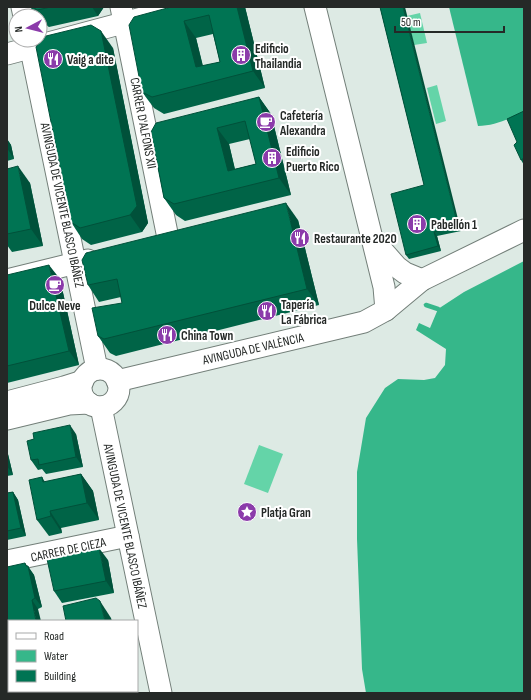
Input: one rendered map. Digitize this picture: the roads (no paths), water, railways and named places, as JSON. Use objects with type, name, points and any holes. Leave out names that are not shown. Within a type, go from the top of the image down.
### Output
[{"type":"street","points":[[48,38],[123,15],[183,7]]},
{"type":"street","points":[[315,7],[384,287],[386,310]]},
{"type":"street","name":"CARRER D'ALFONS XII","points":[[123,15],[167,239]]},
{"type":"street","points":[[7,54],[21,48]]},
{"type":"street","name":"AVINGUDA DE VICENTE BLASCO IBÁÑEZ","points":[[31,48],[75,263],[90,375]]},
{"type":"street","points":[[146,133],[168,128]]},
{"type":"street","name":"AVINGUDA DE VALÈNCIA","points":[[117,381],[364,322],[386,310],[422,280],[524,230]]},
{"type":"street","points":[[372,237],[397,267],[405,273],[422,280]]},
{"type":"street","points":[[7,280],[102,256]]},
{"type":"street","points":[[7,402],[64,387],[103,369],[114,376],[117,381],[118,390],[116,397],[107,405],[69,404],[7,420]]},
{"type":"street","points":[[90,375],[82,393],[84,398],[95,405]]},
{"type":"street","name":"AVINGUDA DE VICENTE BLASCO IBÁÑEZ","points":[[95,405],[128,536],[146,667],[160,693]]},
{"type":"street","name":"CARRER DE CIEZA","points":[[7,561],[128,536]]},
{"type":"water","points":[[449,7],[524,7],[524,112],[507,120],[484,126],[478,126]]},
{"type":"water","points":[[524,261],[524,693],[366,693],[362,669],[357,539],[357,472],[366,418],[385,388],[398,379],[424,380],[435,378],[445,365],[446,349],[416,330],[419,323],[430,328],[438,309],[464,292]]},
{"type":"waterway","points":[[426,305],[438,309]]},
{"type":"place","name":"Edificio Thailandia","points":[[241,55]]},
{"type":"place","name":"Vaig a dite","points":[[53,59]]},
{"type":"place","name":"Cafetería Alexandra","points":[[266,122]]},
{"type":"place","name":"Edificio Puerto Rico","points":[[272,158]]},
{"type":"place","name":"Pabellón 1","points":[[417,224]]},
{"type":"place","name":"Restaurante 2020","points":[[300,238]]},
{"type":"place","name":"Dulce Neve","points":[[55,285]]},
{"type":"place","name":"Tapería La Fábrica","points":[[267,311]]},
{"type":"place","name":"China Town","points":[[167,335]]},
{"type":"place","name":"Platja Gran","points":[[247,512]]}]
